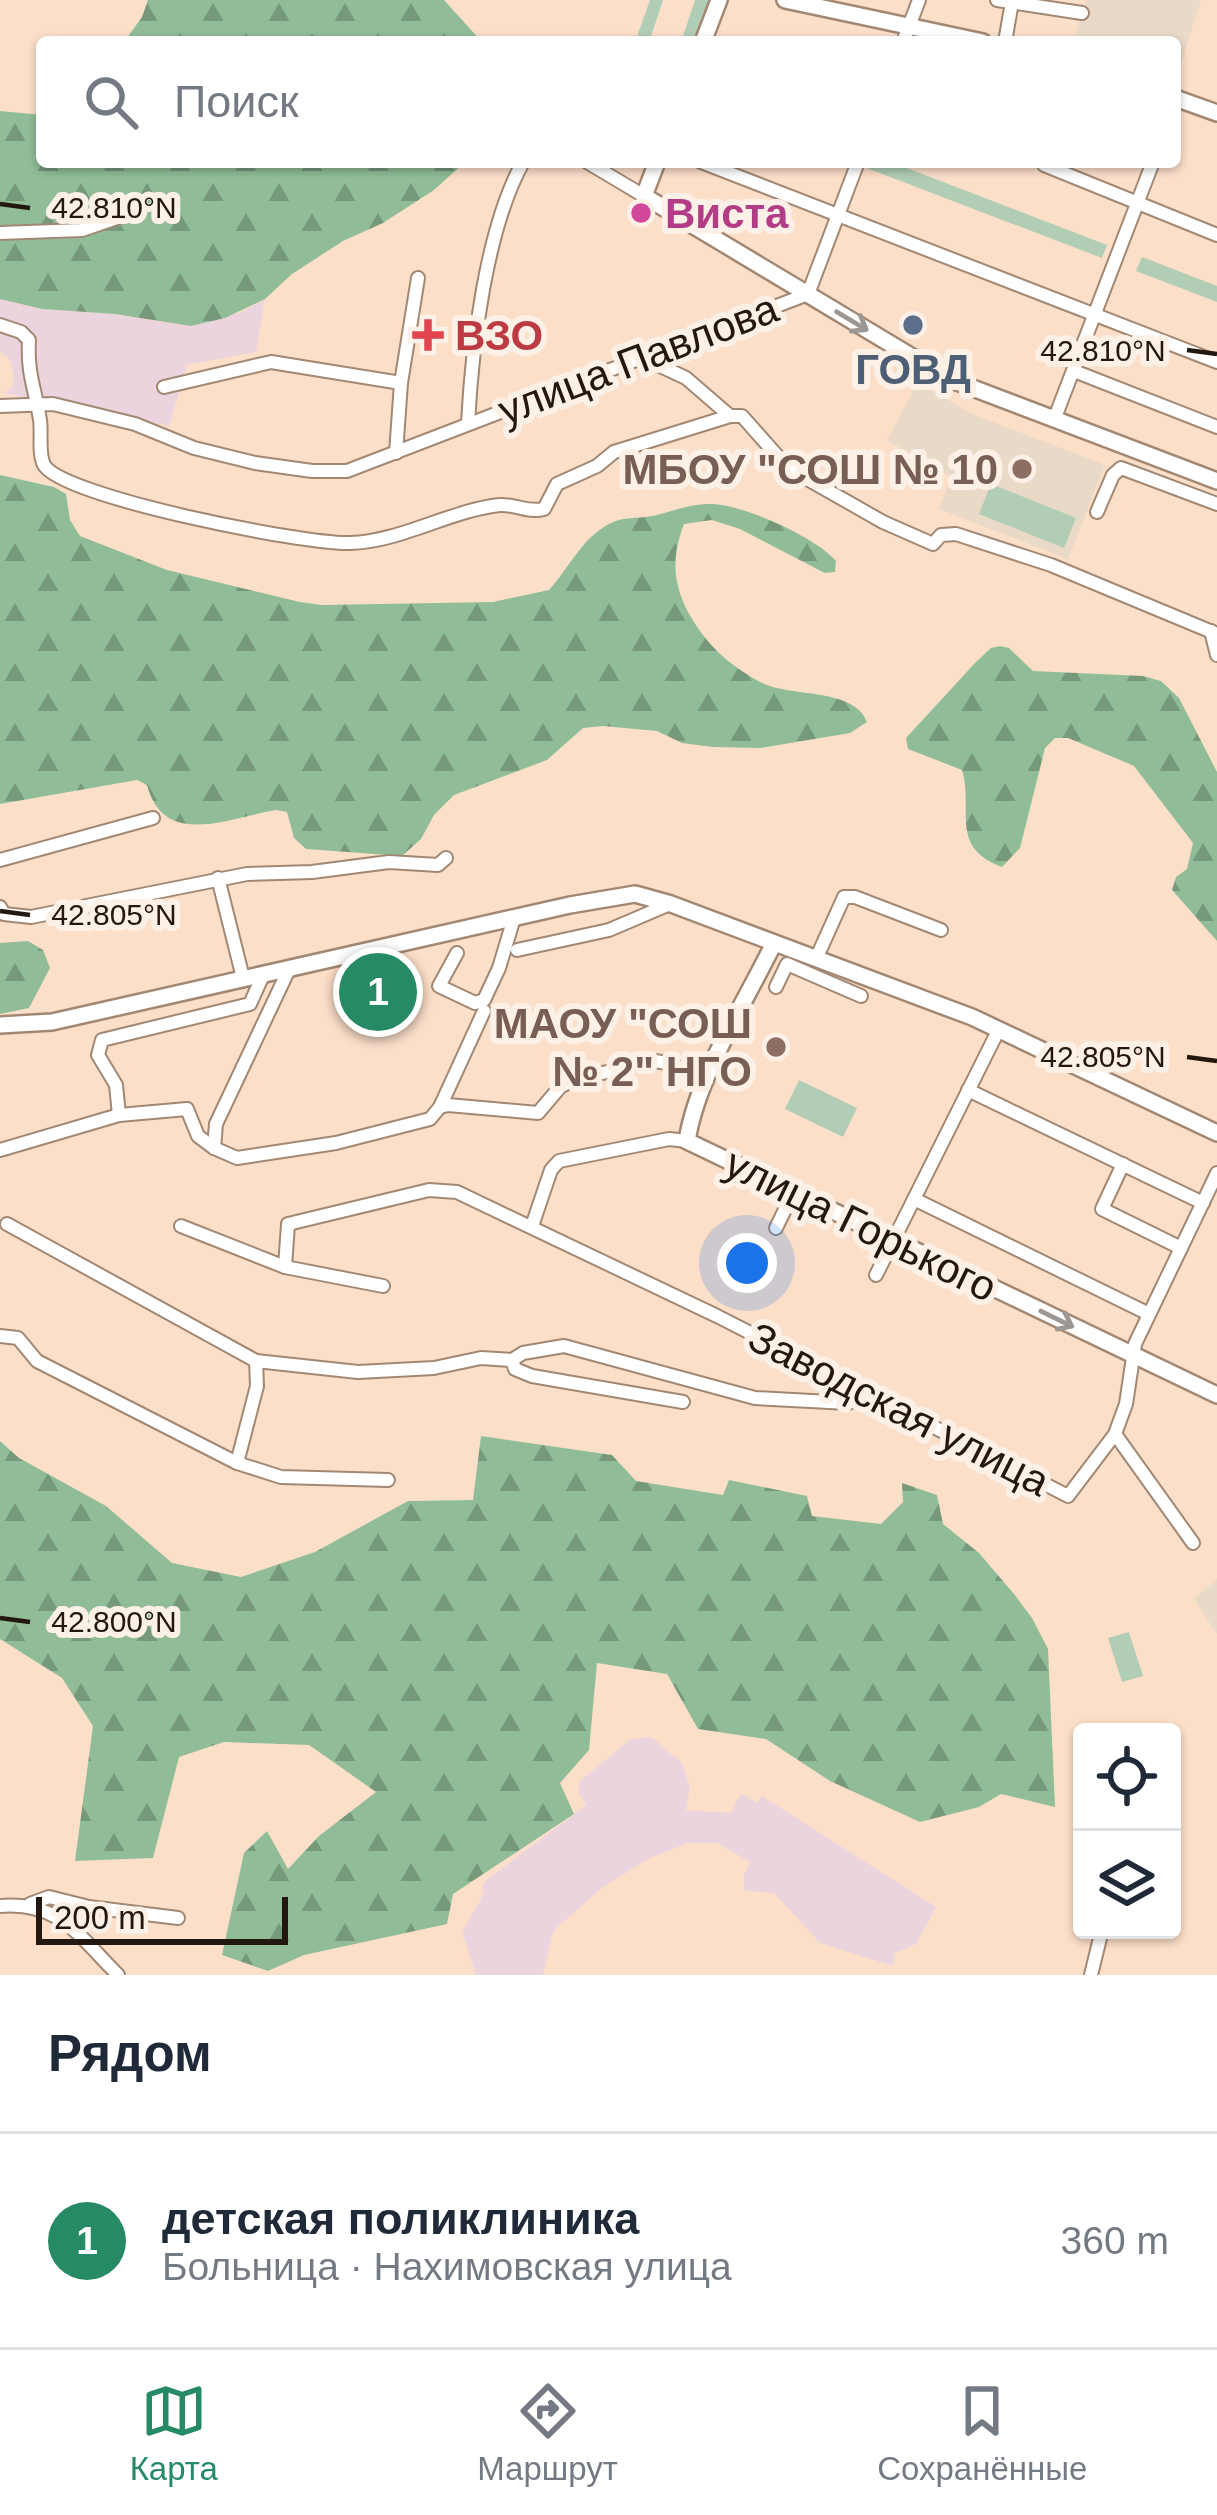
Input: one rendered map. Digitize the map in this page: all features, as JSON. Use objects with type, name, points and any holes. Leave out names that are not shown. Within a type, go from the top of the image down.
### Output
[{"type":"main road","points":[[705,36],[719,0]]},
{"type":"main road","points":[[785,0],[906,34]]},
{"type":"main road","points":[[1181,102],[1217,113]]},
{"type":"main road","points":[[655,168],[644,196],[949,379],[1217,481]]},
{"type":"main road","points":[[0,1024],[52,1022],[622,895],[644,896],[816,958],[931,1009],[999,1028],[1217,1132]]},
{"type":"main road","points":[[687,1141],[692,1115],[774,943]]},
{"type":"main road","name":"улица Горького","points":[[687,1141],[1217,1396]]},
{"type":"street","points":[[906,34],[919,0]]},
{"type":"street","points":[[1005,36],[1004,1],[1082,14]]},
{"type":"street","name":"улица Павлова","points":[[468,423],[470,383],[501,208],[520,168]]},
{"type":"street","points":[[597,168],[644,196]]},
{"type":"street","points":[[717,168],[1217,362]]},
{"type":"street","points":[[808,294],[856,168]]},
{"type":"street","points":[[1053,168],[1217,235]]},
{"type":"street","points":[[1054,420],[1151,168]]},
{"type":"street","points":[[0,233],[82,230],[131,213]]},
{"type":"street","points":[[396,453],[401,383],[418,278]]},
{"type":"street","name":"улица Павлова","points":[[0,406],[73,407],[135,424],[194,448],[280,468],[347,471],[808,294]]},
{"type":"street","points":[[0,326],[21,332],[29,340],[28,372],[40,415],[41,457],[46,467],[60,479],[141,504],[316,543],[355,544],[502,505],[532,512],[544,509],[556,484],[614,452],[742,416],[788,468],[871,515],[933,544],[941,535],[956,534],[1051,565],[1214,632],[1217,655]]},
{"type":"street","points":[[647,353],[663,368],[686,378],[730,416]]},
{"type":"street","points":[[164,387],[271,362],[401,383]]},
{"type":"street","points":[[1074,371],[1217,427]]},
{"type":"street","points":[[1097,512],[1113,475],[1121,468],[1217,505]]},
{"type":"street","points":[[0,860],[153,818]]},
{"type":"street","points":[[0,907],[4,914],[31,916],[218,878],[389,862],[438,865],[446,858]]},
{"type":"street","points":[[218,878],[243,978]]},
{"type":"street","points":[[816,958],[844,897],[941,930]]},
{"type":"street","points":[[517,950],[609,930],[671,904]]},
{"type":"street","points":[[458,953],[440,986],[475,1003],[484,1000],[502,962],[514,918]]},
{"type":"street","points":[[776,987],[787,964],[861,996]]},
{"type":"street","points":[[214,1148],[216,1124],[290,967]]},
{"type":"street","points":[[119,1115],[116,1085],[98,1054],[102,1040],[250,1004],[264,973]]},
{"type":"street","points":[[0,1150],[119,1115],[187,1109],[198,1136],[237,1158],[336,1143],[430,1119],[484,1011]]},
{"type":"street","points":[[876,1275],[999,1028]]},
{"type":"street","points":[[440,1107],[538,1113],[572,1080],[655,1061],[669,1062],[707,1081]]},
{"type":"street","points":[[968,1090],[1203,1203]]},
{"type":"street","name":"улица Горького","points":[[532,1226],[551,1170],[559,1161],[669,1139],[687,1141]]},
{"type":"street","points":[[1123,1164],[1102,1209],[1181,1248]]},
{"type":"street","name":"Заводская улица","points":[[285,1267],[288,1224],[430,1190],[457,1192],[717,1316],[1068,1496],[1115,1434],[1126,1404],[1131,1355],[1217,1173]]},
{"type":"street","points":[[776,1228],[793,1193]]},
{"type":"street","points":[[914,1199],[1149,1314]]},
{"type":"street","points":[[7,1224],[256,1361],[358,1372],[434,1368],[481,1358],[512,1360],[523,1353],[564,1346],[755,1398],[848,1403],[872,1395]]},
{"type":"street","points":[[182,1226],[285,1267],[383,1286]]},
{"type":"street","points":[[0,1336],[18,1338],[37,1361],[236,1463],[281,1477],[388,1480]]},
{"type":"street","points":[[512,1360],[515,1369],[546,1380],[682,1402]]},
{"type":"street","points":[[236,1463],[257,1386],[256,1361]]},
{"type":"street","points":[[1115,1434],[1193,1543]]},
{"type":"street","points":[[0,1906],[31,1904],[49,1897],[178,1918]]},
{"type":"street","points":[[31,1904],[61,1920],[118,1975]]},
{"type":"street","points":[[1091,1975],[1100,1939]]},
{"type":"shaded area","points":[[1086,0],[1201,0],[1181,63],[1181,36],[1075,36]]},
{"type":"shaded area","points":[[0,299],[42,309],[191,326],[242,312],[265,299],[256,352],[187,365],[169,426],[4,393],[12,388],[14,377],[9,358],[0,352]]},
{"type":"shaded area","name":"МБОУ \"СОШ № 10","points":[[918,382],[972,414],[1105,465],[1068,559],[939,509],[951,477],[887,440]]},
{"type":"shaded area","points":[[1217,1579],[1217,1634],[1194,1599]]},
{"type":"shaded area","points":[[651,1737],[682,1763],[690,1787],[686,1810],[731,1813],[741,1793],[757,1803],[762,1796],[936,1907],[916,1944],[895,1953],[893,1966],[820,1943],[775,1894],[744,1890],[750,1862],[717,1843],[688,1843],[650,1858],[603,1887],[554,1930],[543,1975],[476,1975],[462,1932],[481,1899],[484,1882],[586,1805],[578,1792],[580,1781],[631,1739]]},
{"type":"green space","points":[[148,0],[444,0],[477,36],[128,36]]},
{"type":"green space","points":[[650,0],[663,0],[651,36],[637,36]]},
{"type":"green space","points":[[695,0],[711,0],[697,36],[683,36]]},
{"type":"green space","points":[[0,111],[36,114],[36,168],[458,168],[383,223],[343,241],[292,274],[265,299],[225,318],[191,326],[42,309],[0,299]]},
{"type":"green space","points":[[867,168],[907,168],[1107,245],[1102,258]]},
{"type":"green space","points":[[1142,257],[1217,286],[1217,302],[1136,271]]},
{"type":"green space","points":[[0,475],[66,494],[70,520],[80,536],[167,570],[322,605],[493,602],[549,590],[584,544],[611,523],[704,504],[724,505],[812,542],[836,561],[835,572],[825,573],[740,529],[712,520],[684,524],[676,568],[688,612],[710,643],[748,675],[773,687],[849,703],[867,722],[850,733],[761,748],[682,743],[657,731],[583,728],[547,760],[454,795],[402,856],[306,849],[294,838],[287,812],[276,810],[219,822],[183,823],[155,805],[147,785],[137,780],[0,804]]},
{"type":"green space","points":[[991,484],[1076,518],[1064,548],[979,514]]},
{"type":"green space","points":[[1000,646],[1009,648],[1033,671],[1143,676],[1161,681],[1179,698],[1217,772],[1217,941],[1172,890],[1176,877],[1187,869],[1193,843],[1134,766],[1068,738],[1055,738],[1045,748],[1020,848],[1002,867],[975,849],[966,826],[962,770],[908,749],[906,738],[975,663]]},
{"type":"green space","points":[[28,941],[43,950],[50,968],[29,1008],[0,1014],[0,943]]},
{"type":"green space","points":[[799,1080],[857,1108],[843,1137],[785,1109]]},
{"type":"green space","points":[[481,1436],[612,1455],[636,1481],[723,1495],[729,1480],[807,1496],[812,1516],[881,1524],[903,1502],[902,1483],[937,1495],[943,1524],[979,1553],[1014,1594],[1048,1649],[1055,1807],[1001,1794],[979,1807],[920,1822],[830,1781],[766,1739],[698,1729],[667,1674],[597,1663],[589,1750],[560,1783],[574,1814],[453,1894],[447,1924],[304,1955],[268,1971],[222,1955],[244,1853],[267,1831],[288,1869],[319,1836],[376,1792],[309,1745],[224,1742],[179,1757],[153,1858],[75,1861],[93,1726],[62,1678],[0,1639],[0,1441],[19,1458],[106,1506],[172,1563],[241,1577],[315,1552],[408,1501],[473,1500]]},
{"type":"green space","points":[[1129,1632],[1143,1676],[1122,1682],[1108,1638]]},
{"type":"place","name":"Виста","points":[[641,213]]},
{"type":"place","name":"ГОВД","points":[[913,325]]},
{"type":"place","name":"ВЗО","points":[[428,335]]},
{"type":"place","name":"МБОУ \"СОШ № 10","points":[[1022,469]]},
{"type":"place","name":"детская поликлиника","points":[[378,992]]},
{"type":"place","name":"МАОУ \"СОШ № 2\" НГО","points":[[776,1047]]}]
